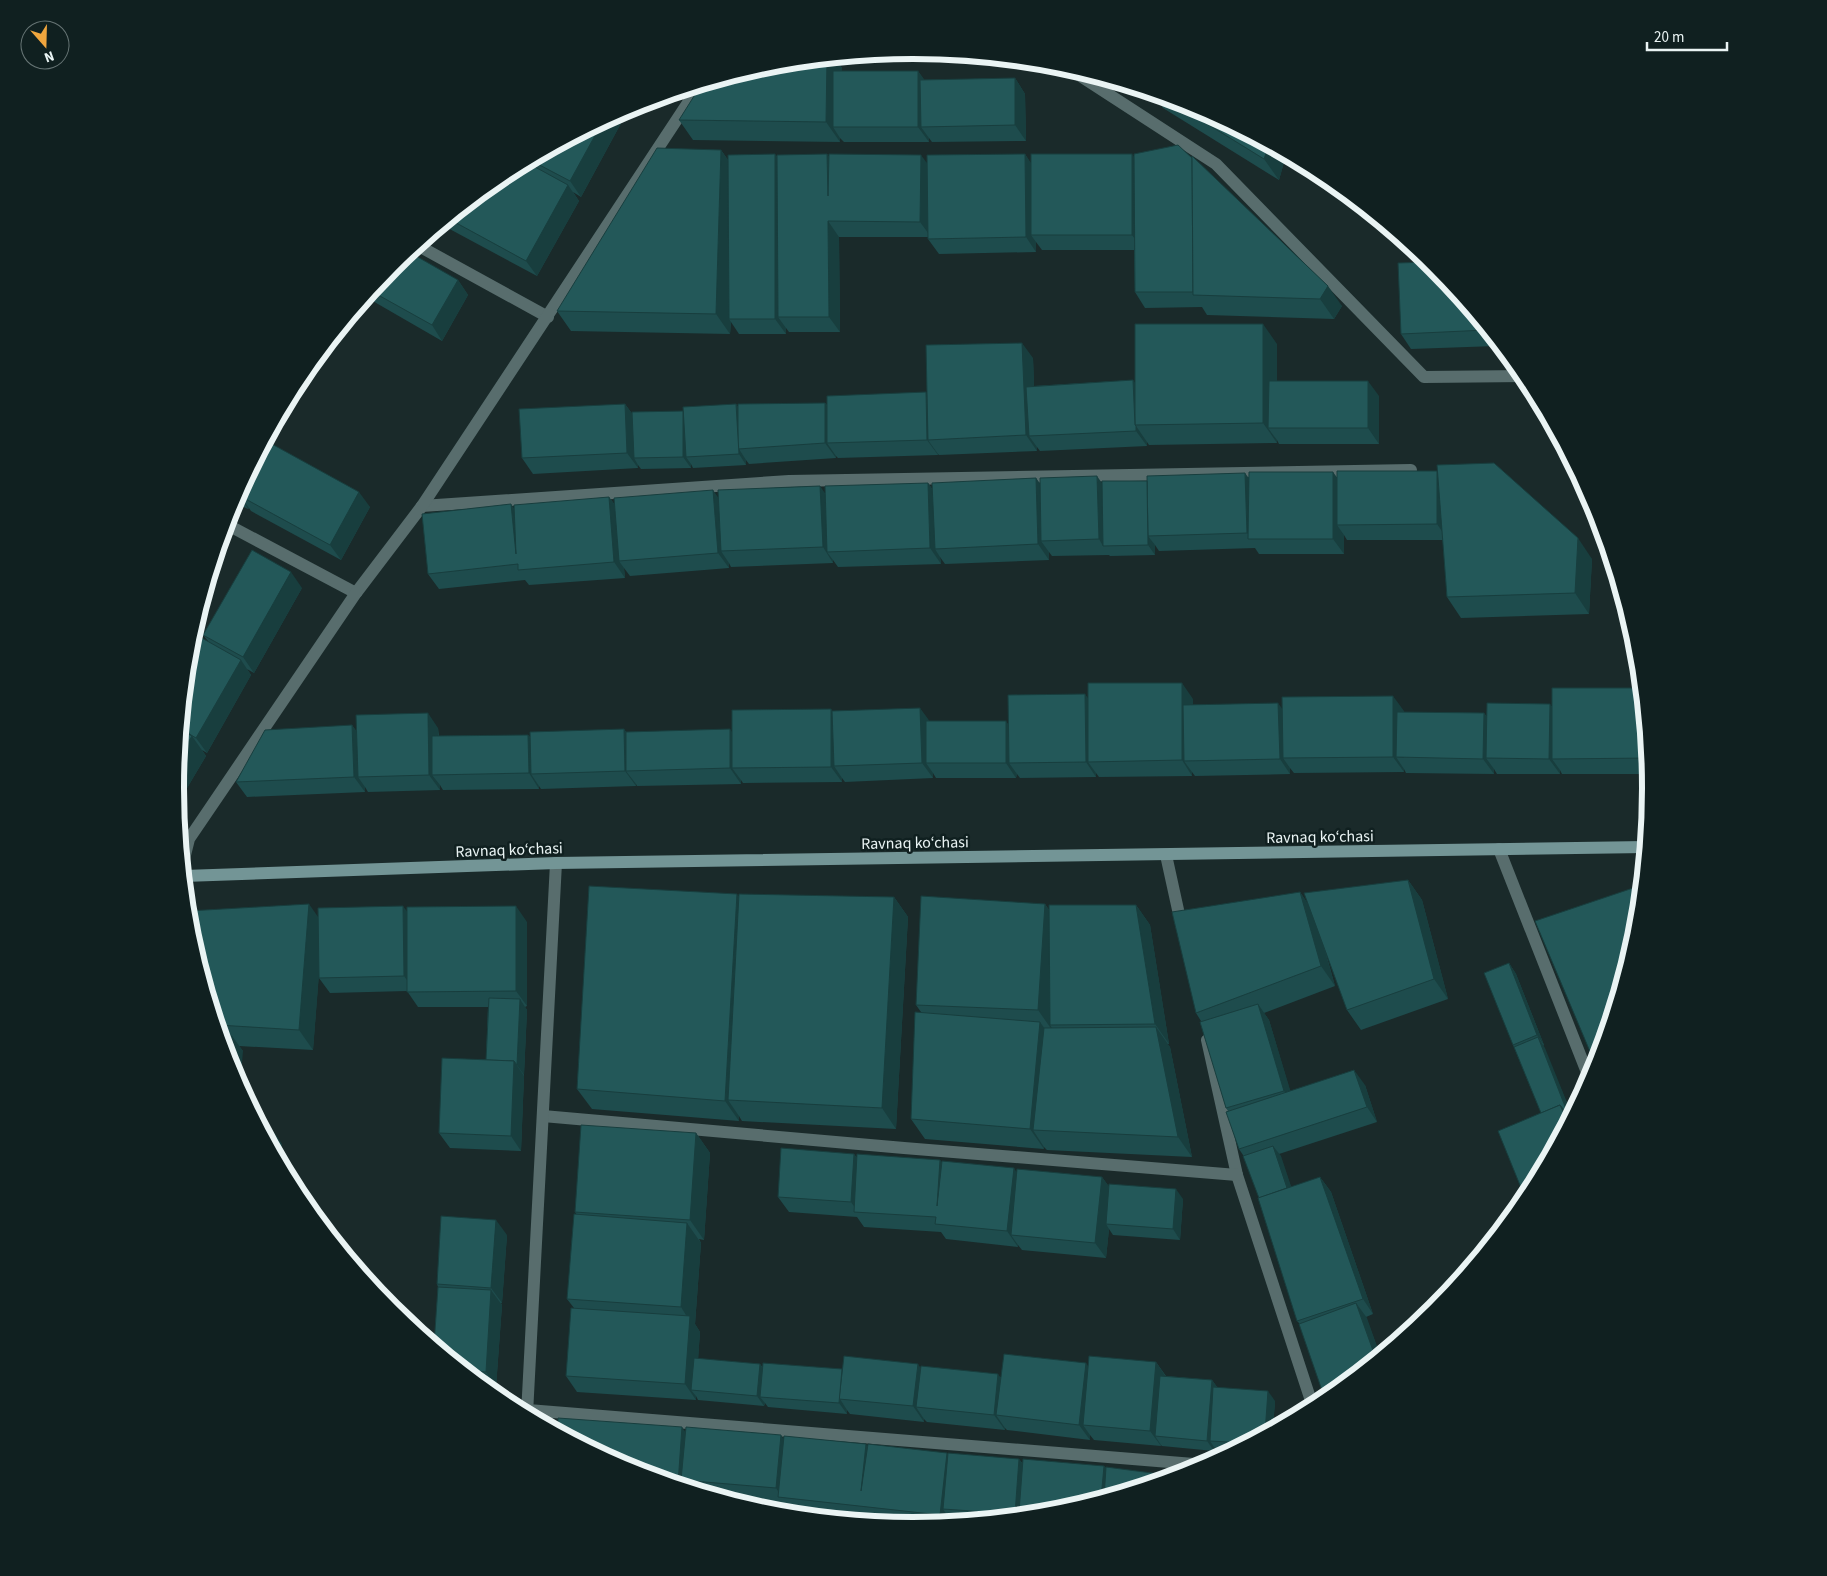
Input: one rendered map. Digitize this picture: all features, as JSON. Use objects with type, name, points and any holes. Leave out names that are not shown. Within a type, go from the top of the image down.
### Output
[{"type":"street","points":[[1087,80],[1216,164],[1424,377],[1515,376]]},
{"type":"street","points":[[187,847],[189,839],[356,593],[422,506],[695,93]]},
{"type":"street","points":[[423,249],[548,317]]},
{"type":"street","points":[[422,506],[789,481],[1411,470]]},
{"type":"street","points":[[233,528],[356,593]]},
{"type":"street","name":"Ravnaq ko‘chasi","points":[[189,876],[556,863],[1640,847]]},
{"type":"street","points":[[1498,849],[1586,1070]]},
{"type":"street","points":[[1166,854],[1185,942]]},
{"type":"street","points":[[528,1407],[556,863]]},
{"type":"street","points":[[1205,1030],[1237,1175],[1311,1399]]},
{"type":"street","points":[[543,1116],[1237,1175]]},
{"type":"street","points":[[538,1413],[1191,1463]]},
{"type":"building","points":[[827,64],[826,122],[679,120],[697,92],[771,73]]},
{"type":"building","points":[[833,71],[918,71],[918,127],[833,127]]},
{"type":"building","points":[[1015,78],[1015,125],[921,127],[920,80]]},
{"type":"building","points":[[1188,112],[1267,150],[1264,159]]},
{"type":"building","points":[[598,131],[570,181],[537,164]]},
{"type":"building","points":[[1178,145],[1192,158],[1193,292],[1135,292],[1134,154]]},
{"type":"building","points":[[657,148],[721,150],[716,314],[557,311]]},
{"type":"building","points":[[775,154],[775,319],[729,319],[728,155]]},
{"type":"building","points":[[827,154],[828,196],[829,154],[921,155],[920,222],[828,221],[829,317],[778,317],[777,155]]},
{"type":"building","points":[[1025,154],[1026,237],[928,239],[927,155]]},
{"type":"building","points":[[1031,154],[1132,154],[1132,235],[1031,235]]},
{"type":"building","points":[[1192,156],[1328,286],[1320,299],[1193,295]]},
{"type":"building","points":[[533,166],[568,185],[526,261],[454,222],[470,209]]},
{"type":"building","points":[[416,256],[458,280],[432,325],[377,294]]},
{"type":"building","points":[[1418,262],[1462,307],[1481,330],[1401,334],[1398,263]]},
{"type":"building","points":[[1135,324],[1263,324],[1263,423],[1135,425]]},
{"type":"building","points":[[1022,343],[1026,435],[928,440],[926,345]]},
{"type":"building","points":[[1133,380],[1136,431],[1029,436],[1026,387]]},
{"type":"building","points":[[1269,381],[1368,381],[1368,428],[1268,428]]},
{"type":"building","points":[[926,392],[927,440],[827,443],[827,396]]},
{"type":"building","points":[[825,403],[825,443],[738,449],[738,404]]},
{"type":"building","points":[[625,404],[627,453],[522,458],[519,409]]},
{"type":"building","points":[[736,404],[739,454],[686,457],[683,407]]},
{"type":"building","points":[[683,411],[683,457],[634,458],[632,412]]},
{"type":"building","points":[[271,443],[359,492],[330,545],[245,498]]},
{"type":"building","points":[[1494,463],[1578,538],[1575,593],[1447,597],[1437,465]]},
{"type":"building","points":[[1337,471],[1437,471],[1437,524],[1337,525]]},
{"type":"building","points":[[1249,472],[1333,472],[1333,539],[1248,539]]},
{"type":"building","points":[[1245,473],[1247,533],[1148,536],[1147,476]]},
{"type":"building","points":[[1097,476],[1099,539],[1041,541],[1040,478]]},
{"type":"building","points":[[1036,478],[1038,544],[935,549],[932,483]]},
{"type":"building","points":[[1102,481],[1147,481],[1148,545],[1103,546]]},
{"type":"building","points":[[928,483],[930,548],[827,552],[825,486]]},
{"type":"building","points":[[820,486],[823,547],[721,551],[718,490]]},
{"type":"building","points":[[713,490],[718,553],[619,561],[614,498]]},
{"type":"building","points":[[609,497],[614,562],[518,570],[518,564],[428,574],[422,514],[511,504],[516,554],[514,505]]},
{"type":"building","points":[[252,550],[291,572],[243,657],[203,635]]},
{"type":"building","points":[[200,637],[241,660],[196,738],[187,732],[190,693]]},
{"type":"building","points":[[1088,683],[1182,683],[1182,760],[1088,762]]},
{"type":"building","points":[[1552,688],[1636,688],[1642,758],[1552,759]]},
{"type":"building","points":[[1085,694],[1086,762],[1009,763],[1008,695]]},
{"type":"building","points":[[1393,696],[1393,757],[1283,758],[1282,697]]},
{"type":"building","points":[[1278,703],[1280,759],[1184,761],[1183,705]]},
{"type":"building","points":[[1487,703],[1550,704],[1549,759],[1486,758]]},
{"type":"building","points":[[920,708],[922,763],[834,766],[832,711]]},
{"type":"building","points":[[831,709],[831,767],[732,768],[732,710]]},
{"type":"building","points":[[1397,712],[1484,713],[1483,759],[1396,757]]},
{"type":"building","points":[[428,713],[429,775],[358,777],[356,715]]},
{"type":"building","points":[[926,721],[1006,721],[1006,763],[926,763]]},
{"type":"building","points":[[352,725],[354,777],[236,782],[265,730]]},
{"type":"building","points":[[624,729],[625,771],[531,774],[530,732]]},
{"type":"building","points":[[730,729],[730,768],[626,771],[626,732]]},
{"type":"building","points":[[187,733],[192,736],[186,746]]},
{"type":"building","points":[[528,735],[529,773],[432,775],[432,736]]},
{"type":"building","points":[[1408,880],[1434,979],[1347,1010],[1304,893]]},
{"type":"building","points":[[589,886],[737,894],[725,1101],[577,1089]]},
{"type":"building","points":[[1636,887],[1618,977],[1592,1055],[1535,921]]},
{"type":"building","points":[[1300,892],[1321,966],[1196,1013],[1172,912]]},
{"type":"building","points":[[739,894],[894,897],[882,1108],[728,1100]]},
{"type":"building","points":[[921,896],[1045,904],[1038,1010],[916,1005]]},
{"type":"building","points":[[309,904],[299,1030],[224,1025],[209,977],[195,911]]},
{"type":"building","points":[[1049,905],[1136,905],[1155,1024],[1050,1025]]},
{"type":"building","points":[[403,906],[404,976],[319,978],[318,908]]},
{"type":"building","points":[[516,906],[516,991],[407,992],[407,907]]},
{"type":"building","points":[[1509,963],[1537,1035],[1513,1045],[1484,973]]},
{"type":"building","points":[[489,998],[520,999],[517,1065],[514,1061],[486,1060]]},
{"type":"building","points":[[1258,1004],[1284,1091],[1226,1108],[1200,1022]]},
{"type":"building","points":[[915,1012],[1040,1022],[1030,1129],[911,1119]]},
{"type":"building","points":[[1156,1027],[1178,1137],[1033,1130],[1044,1028]]},
{"type":"building","points":[[228,1036],[232,1036],[231,1044]]},
{"type":"building","points":[[1538,1037],[1566,1109],[1564,1110],[1560,1105],[1541,1113],[1514,1047]]},
{"type":"building","points":[[442,1058],[514,1061],[511,1136],[439,1133]]},
{"type":"building","points":[[1354,1070],[1367,1107],[1239,1149],[1226,1112]]},
{"type":"building","points":[[1560,1105],[1565,1116],[1522,1190],[1498,1131]]},
{"type":"building","points":[[581,1125],[696,1133],[690,1220],[575,1212]]},
{"type":"building","points":[[1273,1146],[1287,1188],[1259,1198],[1243,1156]]},
{"type":"building","points":[[781,1148],[854,1154],[851,1202],[778,1197]]},
{"type":"building","points":[[857,1154],[940,1160],[937,1206],[942,1161],[1014,1168],[1007,1231],[935,1224],[936,1217],[854,1212]]},
{"type":"building","points":[[1017,1169],[1102,1177],[1095,1243],[1011,1235]]},
{"type":"building","points":[[1320,1177],[1363,1299],[1297,1321],[1258,1198]]},
{"type":"building","points":[[1109,1184],[1176,1189],[1173,1229],[1106,1224]]},
{"type":"building","points":[[574,1214],[687,1223],[681,1307],[567,1299]]},
{"type":"building","points":[[441,1216],[496,1220],[491,1288],[437,1284]]},
{"type":"building","points":[[438,1287],[491,1290],[486,1372],[476,1372],[435,1337]]},
{"type":"building","points":[[1356,1303],[1374,1353],[1322,1392],[1299,1324]]},
{"type":"building","points":[[571,1308],[690,1316],[685,1384],[566,1376]]},
{"type":"building","points":[[1004,1354],[1086,1363],[1079,1425],[996,1415]]},
{"type":"building","points":[[844,1356],[918,1364],[913,1406],[839,1399]]},
{"type":"building","points":[[1089,1356],[1156,1362],[1150,1431],[1083,1425]]},
{"type":"building","points":[[694,1358],[760,1364],[757,1396],[691,1390]]},
{"type":"building","points":[[763,1363],[842,1369],[839,1403],[760,1397]]},
{"type":"building","points":[[921,1366],[998,1374],[994,1415],[916,1407]]},
{"type":"building","points":[[1160,1376],[1212,1380],[1207,1441],[1155,1436]]},
{"type":"building","points":[[1213,1387],[1268,1391],[1265,1427],[1235,1442],[1210,1441]]},
{"type":"building","points":[[558,1418],[682,1427],[678,1479],[634,1462],[558,1425]]},
{"type":"building","points":[[686,1427],[781,1435],[776,1488],[681,1480]]},
{"type":"building","points":[[784,1436],[866,1444],[861,1491],[868,1444],[947,1453],[940,1515],[778,1497]]},
{"type":"building","points":[[948,1453],[1019,1459],[1015,1510],[994,1513],[943,1509]]},
{"type":"building","points":[[1023,1459],[1104,1466],[1102,1492],[1019,1509]]},
{"type":"building","points":[[1106,1467],[1161,1474],[1148,1479],[1104,1491]]}]
